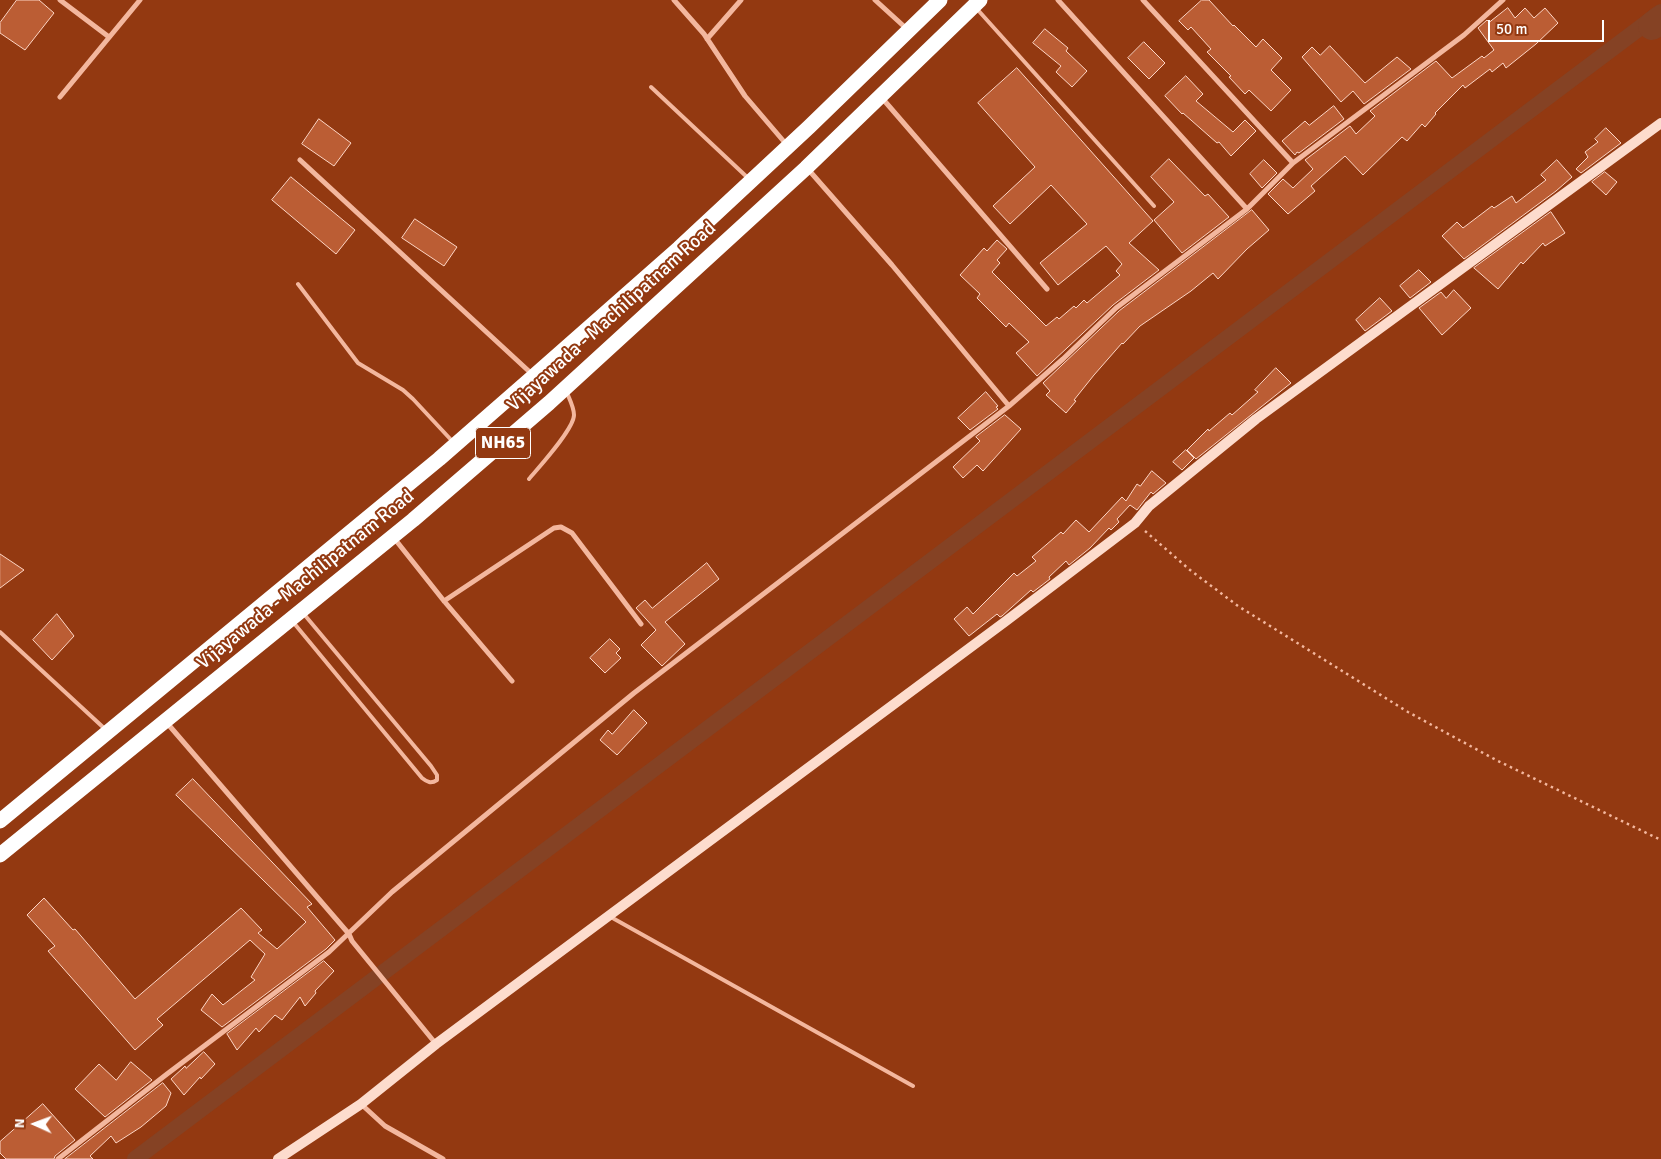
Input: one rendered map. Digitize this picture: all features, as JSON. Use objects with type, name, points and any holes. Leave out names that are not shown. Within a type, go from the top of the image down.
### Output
[{"type":"highway","name":"Vijayawada - Machilipatnam Road","points":[[0,821],[455,444],[534,376],[679,248],[788,147],[940,0]]},
{"type":"highway","name":"Vijayawada - Machilipatnam Road","points":[[0,855],[393,537],[566,388],[806,168],[977,3]]},
{"type":"street","points":[[60,0],[109,37]]},
{"type":"street","points":[[60,96],[140,0]]},
{"type":"street","points":[[674,0],[707,39],[745,96],[788,147]]},
{"type":"street","points":[[707,39],[741,0]]},
{"type":"street","points":[[875,0],[908,31]]},
{"type":"street","points":[[1058,0],[1246,209]]},
{"type":"street","points":[[1143,0],[1293,163]]},
{"type":"street","points":[[58,1159],[167,1074],[309,968],[349,934],[413,874],[634,693],[1009,406],[1063,359],[1116,308],[1246,209],[1293,163],[1464,35],[1503,0]]},
{"type":"street","points":[[880,96],[1047,289]]},
{"type":"street","points":[[278,1159],[361,1104],[436,1044],[1006,621],[1135,523],[1149,506],[1256,420],[1661,123]]},
{"type":"street","points":[[300,160],[534,376]]},
{"type":"street","points":[[806,168],[892,265],[1009,406]]},
{"type":"street","points":[[444,602],[554,528],[560,527],[572,533],[641,624]]},
{"type":"street","points":[[393,537],[444,602],[512,681]]},
{"type":"street","points":[[165,720],[349,934],[352,941],[436,1044]]},
{"type":"street","points":[[361,1104],[385,1126],[444,1159]]},
{"type":"lane","points":[[977,3],[1154,206]]},
{"type":"lane","points":[[651,87],[751,181]]},
{"type":"lane","points":[[298,284],[358,364],[403,390],[455,444]]},
{"type":"lane","points":[[529,479],[568,431],[573,422],[574,415],[566,388]]},
{"type":"lane","points":[[296,615],[431,766],[437,775],[437,780],[434,783],[422,778],[296,615]]},
{"type":"lane","points":[[0,632],[109,732]]},
{"type":"lane","points":[[608,916],[913,1086]]},
{"type":"path","points":[[1135,523],[1190,570],[1238,606],[1408,712],[1496,760],[1661,840]]},
{"type":"building","points":[[17,0],[39,0],[54,13],[25,50],[0,33],[0,23]]},
{"type":"building","points":[[1202,0],[1209,0],[1256,47],[1263,39],[1282,58],[1271,70],[1291,90],[1271,111],[1249,90],[1245,94],[1229,77],[1231,76],[1207,52],[1211,49],[1191,27],[1188,30],[1179,21]]},
{"type":"building","points":[[1508,8],[1515,18],[1525,8],[1534,18],[1545,8],[1558,23],[1506,68],[1503,63],[1492,72],[1490,69],[1465,88],[1463,85],[1435,113],[1425,127],[1422,124],[1407,141],[1402,137],[1363,175],[1345,156],[1311,186],[1315,191],[1288,214],[1268,194],[1283,179],[1293,188],[1313,169],[1305,160],[1350,126],[1356,134],[1375,116],[1370,111],[1436,61],[1452,78],[1482,56],[1484,58],[1494,50],[1478,28],[1487,20],[1489,22]]},
{"type":"building","points":[[1045,29],[1068,48],[1066,51],[1087,71],[1072,87],[1056,72],[1061,66],[1033,43]]},
{"type":"building","points":[[1144,42],[1165,63],[1149,79],[1128,58]]},
{"type":"building","points":[[1330,46],[1365,83],[1397,57],[1411,69],[1364,104],[1353,91],[1341,102],[1302,57],[1312,47],[1320,55]]},
{"type":"building","points":[[1017,68],[1153,221],[1129,243],[1159,270],[1113,305],[1037,376],[1016,353],[1029,342],[1009,323],[1006,327],[977,298],[980,294],[960,275],[984,248],[987,251],[997,240],[1007,249],[997,260],[1000,263],[992,272],[1046,326],[1057,317],[1059,319],[1074,306],[1076,308],[1084,300],[1087,303],[1120,275],[1116,271],[1122,264],[1106,246],[1058,285],[1040,263],[1087,224],[1051,185],[1010,224],[993,206],[1035,167],[978,103]]},
{"type":"building","points":[[1186,76],[1203,94],[1196,101],[1233,132],[1245,120],[1256,131],[1231,156],[1219,142],[1217,143],[1182,114],[1165,96]]},
{"type":"building","points":[[1334,106],[1344,119],[1299,153],[1297,152],[1295,155],[1282,141],[1305,121],[1309,125]]},
{"type":"building","points":[[319,119],[351,143],[334,166],[302,144]]},
{"type":"building","points":[[1606,128],[1621,143],[1581,173],[1576,169],[1588,157],[1585,152],[1598,142],[1595,139]]},
{"type":"building","points":[[1169,159],[1205,196],[1208,194],[1229,217],[1182,253],[1154,220],[1174,202],[1151,177]]},
{"type":"building","points":[[1264,160],[1277,173],[1262,188],[1250,174]]},
{"type":"building","points":[[1557,160],[1572,177],[1464,259],[1442,236],[1457,222],[1463,228],[1492,206],[1494,208],[1512,196],[1516,203],[1546,180],[1541,175]]},
{"type":"building","points":[[1605,172],[1617,182],[1606,195],[1592,182]]},
{"type":"building","points":[[291,177],[355,230],[336,254],[272,200]]},
{"type":"building","points":[[1252,210],[1269,230],[1247,249],[1218,279],[1213,273],[1191,291],[1140,326],[1094,375],[1066,413],[1046,395],[1050,391],[1043,383],[1119,311]]},
{"type":"building","points":[[1551,212],[1565,233],[1545,246],[1543,243],[1523,264],[1521,262],[1498,289],[1474,268]]},
{"type":"building","points":[[415,219],[457,247],[444,266],[402,238]]},
{"type":"building","points":[[1419,270],[1431,282],[1410,298],[1400,286]]},
{"type":"building","points":[[1454,290],[1471,308],[1442,335],[1419,308],[1441,292],[1446,298]]},
{"type":"building","points":[[1380,298],[1392,311],[1365,331],[1356,320]]},
{"type":"building","points":[[1276,368],[1291,383],[1196,459],[1187,450],[1208,429],[1209,431],[1230,413],[1232,415],[1258,392],[1255,390]]},
{"type":"building","points":[[986,392],[998,406],[996,407],[998,409],[970,430],[958,418]]},
{"type":"building","points":[[1005,415],[1021,429],[983,471],[977,465],[963,478],[953,467],[980,441],[976,437]]},
{"type":"building","points":[[1186,450],[1194,458],[1182,470],[1173,462]]},
{"type":"building","points":[[1152,471],[1166,483],[1153,494],[1151,492],[1137,510],[1130,505],[1117,519],[1119,522],[1111,530],[1109,528],[1090,548],[1069,565],[1066,561],[1049,577],[1050,579],[1033,592],[1031,590],[1002,616],[1000,617],[997,614],[969,636],[954,619],[967,607],[973,614],[1014,573],[1017,576],[1036,561],[1032,557],[1061,532],[1063,534],[1076,520],[1089,532],[1122,497],[1126,501],[1137,484],[1140,486]]},
{"type":"building","points":[[0,554],[24,570],[0,588]]},
{"type":"building","points":[[707,563],[719,579],[665,622],[685,644],[662,666],[641,645],[656,630],[636,608],[645,600],[652,608]]},
{"type":"building","points":[[57,614],[74,636],[52,660],[33,640]]},
{"type":"building","points":[[610,639],[620,649],[616,653],[621,658],[605,673],[590,658]]},
{"type":"building","points":[[634,710],[647,723],[617,755],[600,740],[608,730],[612,734]]},
{"type":"building","points":[[193,779],[312,904],[307,907],[335,940],[326,949],[222,1027],[201,1010],[212,994],[223,1005],[255,980],[251,977],[265,954],[250,940],[157,1019],[163,1025],[135,1050],[48,951],[55,946],[27,915],[44,898],[73,930],[75,929],[135,999],[241,908],[262,930],[258,933],[277,949],[306,922],[176,795]]},
{"type":"building","points":[[324,961],[334,971],[315,991],[316,993],[305,1006],[300,997],[282,1020],[275,1015],[259,1032],[256,1028],[237,1050],[227,1034]]},
{"type":"building","points":[[204,1052],[215,1064],[184,1095],[171,1079]]},
{"type":"building","points":[[131,1062],[152,1080],[105,1117],[75,1089],[99,1064],[116,1080]]},
{"type":"building","points":[[163,1083],[171,1093],[166,1106],[141,1127],[116,1143],[111,1136],[90,1156],[93,1159],[65,1159]]},
{"type":"building","points":[[43,1104],[75,1140],[55,1156],[54,1159],[6,1159],[0,1153],[0,1142]]},
{"type":"waterway","points":[[135,1159],[1661,12]]},
{"type":"waterway","points":[[1652,26],[1661,19]]}]
